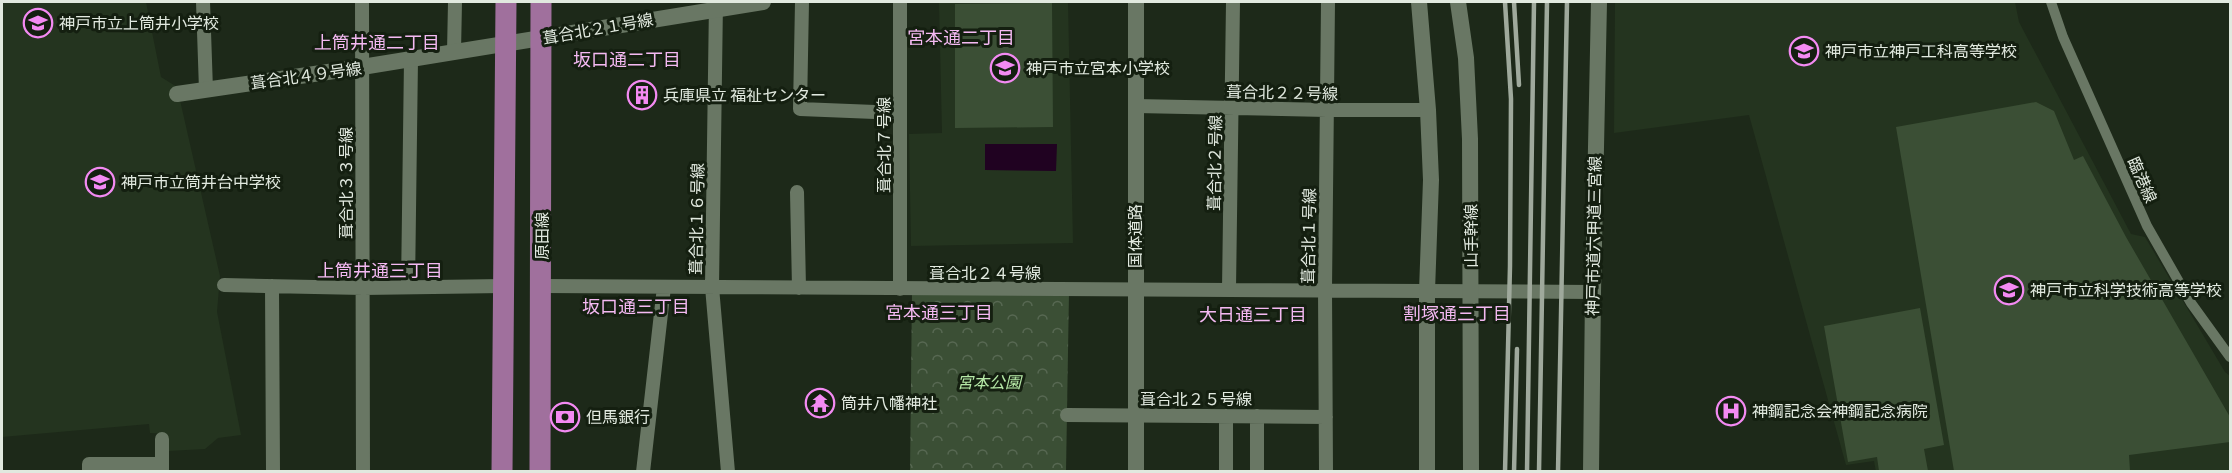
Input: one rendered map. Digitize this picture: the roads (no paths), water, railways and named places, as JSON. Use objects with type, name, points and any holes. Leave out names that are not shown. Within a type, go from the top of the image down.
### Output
[{"type":"main road","points":[[502,471],[506,2]]},
{"type":"main road","name":"原田線","points":[[540,471],[541,2]]},
{"type":"street","points":[[203,2],[206,90]]},
{"type":"street","name":"葺合北３３号線","points":[[362,2],[363,471]]},
{"type":"street","points":[[454,52],[455,2]]},
{"type":"street","name":"葺合北２１号線","points":[[505,44],[716,5],[763,2]]},
{"type":"street","points":[[802,2],[800,110],[900,113]]},
{"type":"street","name":"葺合北７号線","points":[[900,2],[900,289]]},
{"type":"street","name":"国体道路","points":[[1136,2],[1136,471]]},
{"type":"street","name":"葺合北２号線","points":[[1229,289],[1233,2]]},
{"type":"street","name":"葺合北１号線","points":[[1326,471],[1328,2]]},
{"type":"street","points":[[1419,2],[1431,180],[1427,291],[1427,471]]},
{"type":"street","name":"山手幹線","points":[[1458,2],[1466,58],[1470,139],[1471,471]]},
{"type":"street","name":"神戸市道六甲道三宮線","points":[[1591,471],[1599,2]]},
{"type":"street","name":"臨港線","points":[[2051,2],[2063,37],[2146,226],[2191,303],[2230,357]]},
{"type":"street","name":"葺合北１６号線","points":[[716,5],[712,287],[728,471]]},
{"type":"street","name":"葺合北４９号線","points":[[177,94],[505,44]]},
{"type":"street","points":[[408,287],[411,59]]},
{"type":"street","name":"葺合北２２号線","points":[[1136,106],[1327,111],[1428,110]]},
{"type":"street","points":[[797,192],[799,288]]},
{"type":"street","points":[[224,285],[363,288],[503,286]]},
{"type":"street","points":[[272,286],[273,471]]},
{"type":"street","name":"葺合北２４号線","points":[[542,286],[1593,292]]},
{"type":"street","points":[[643,471],[664,287]]},
{"type":"street","name":"葺合北２５号線","points":[[1067,416],[1326,417]]},
{"type":"street","points":[[1226,416],[1226,471]]},
{"type":"street","points":[[1257,416],[1257,471]]},
{"type":"street","points":[[89,471],[89,464],[162,468],[162,439]]},
{"type":"railway","points":[[1505,2],[1511,99],[1505,472]]},
{"type":"railway","points":[[1514,2],[1519,85]]},
{"type":"railway","points":[[1527,472],[1534,2]]},
{"type":"railway","points":[[1539,472],[1547,2]]},
{"type":"railway","points":[[1558,472],[1567,2]]},
{"type":"railway","points":[[1514,472],[1517,349]]},
{"type":"place","name":"神戸市立上筒井小学校","points":[[38,23]]},
{"type":"place","name":"神戸市立神戸工科高等学校","points":[[1804,51]]},
{"type":"place","name":"神戸市立宮本小学校","points":[[1005,68]]},
{"type":"place","name":"兵庫県立 福祉センター","points":[[642,95]]},
{"type":"place","name":"神戸市立筒井台中学校","points":[[100,182]]},
{"type":"place","name":"神戸市立科学技術高等学校","points":[[2009,290]]},
{"type":"place","name":"筒井八幡神社","points":[[820,403]]},
{"type":"place","name":"神鋼記念会神鋼記念病院","points":[[1731,411]]},
{"type":"place","name":"但馬銀行","points":[[565,417]]},
{"type":"district","name":"宮本通二丁目","points":[[961,38]]},
{"type":"district","name":"上筒井通二丁目","points":[[377,43]]},
{"type":"district","name":"坂口通二丁目","points":[[627,60]]},
{"type":"district","name":"上筒井通三丁目","points":[[380,271]]},
{"type":"district","name":"坂口通三丁目","points":[[636,307]]},
{"type":"district","name":"宮本通三丁目","points":[[939,313]]},
{"type":"district","name":"割塚通三丁目","points":[[1457,314]]},
{"type":"district","name":"大日通三丁目","points":[[1253,315]]},
{"type":"park label","name":"宮本公園","points":[[989,382]]}]
